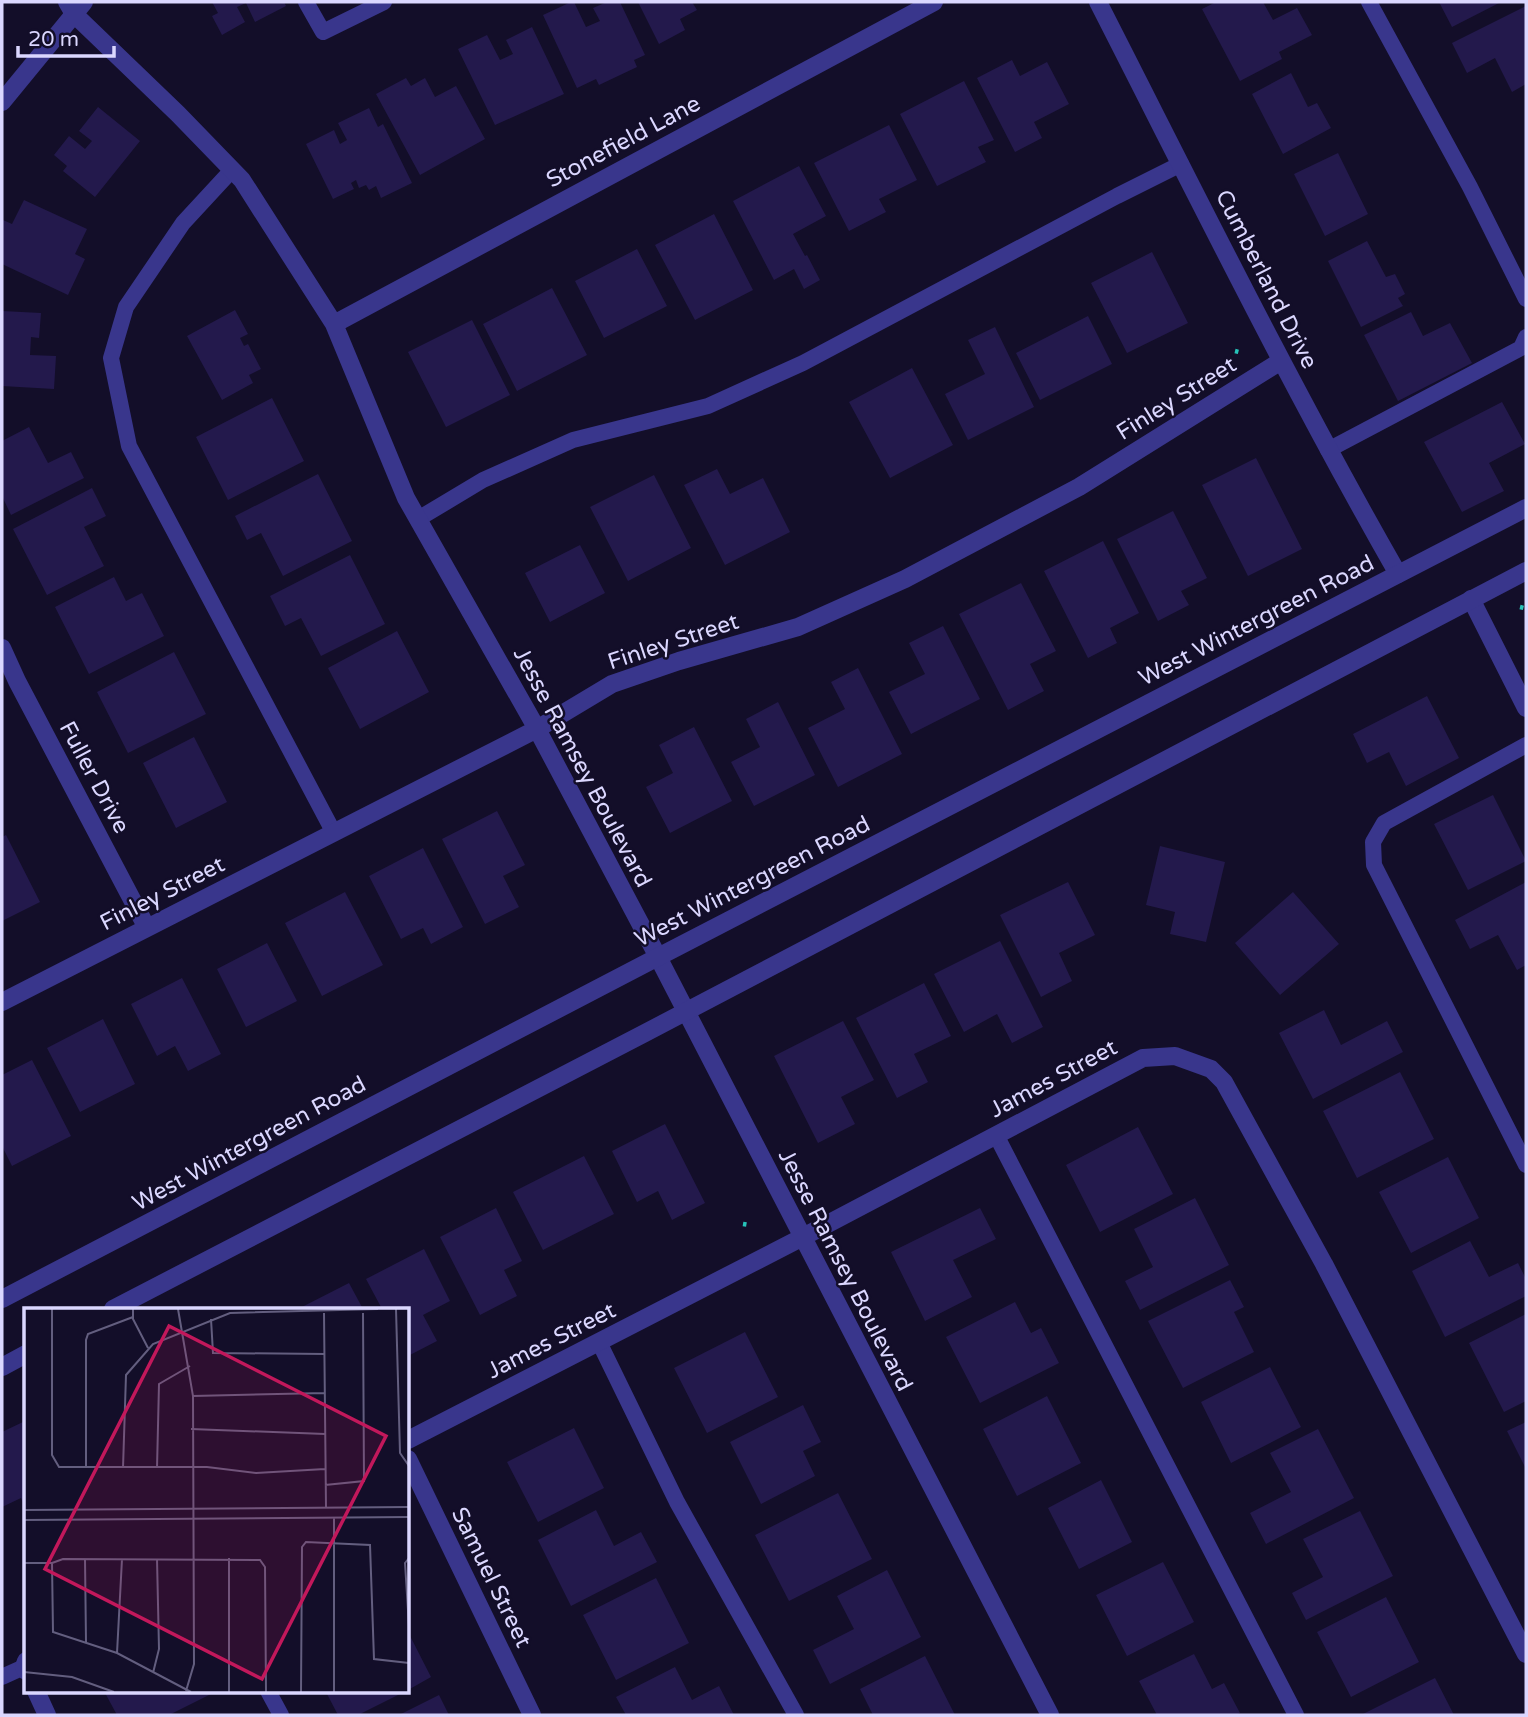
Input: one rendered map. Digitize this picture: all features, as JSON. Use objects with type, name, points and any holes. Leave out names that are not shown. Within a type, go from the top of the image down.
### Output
[{"type":"street","name":"Stonefield Lane","points":[[334,324],[934,2]]},
{"type":"street","name":"Cumberland Drive","points":[[1098,2],[1281,361],[1398,575]]},
{"type":"street","name":"Jesse Ramsey Boulevard","points":[[74,6],[242,180],[334,324],[406,498],[537,729],[658,957],[1050,1715]]},
{"type":"street","points":[[2,102],[74,6]]},
{"type":"street","name":"Finley Street","points":[[2,1002],[537,729],[612,684],[679,661],[797,627],[905,579],[1079,487],[1281,361]]},
{"type":"street","name":"West Wintergreen Road","points":[[2,1299],[1526,508]]},
{"type":"street","points":[[115,1308],[1526,571]]},
{"type":"street","points":[[1471,599],[1526,708]]},
{"type":"street","name":"Fuller Drive","points":[[2,648],[147,928]]},
{"type":"street","name":"James Street","points":[[410,1439],[802,1238],[1143,1058],[1175,1056],[1211,1069],[1224,1082],[1324,1264],[1526,1654]]},
{"type":"street","points":[[2,1367],[24,1355]]},
{"type":"street","name":"Samuel Street","points":[[410,1463],[532,1715]]},
{"type":"street","points":[[36,1692],[47,1715]]},
{"type":"lane","points":[[306,2],[323,32],[384,2]]},
{"type":"lane","points":[[1369,2],[1470,187],[1526,299]]},
{"type":"lane","points":[[418,519],[483,480],[573,440],[708,406],[803,363],[1181,164]]},
{"type":"lane","points":[[233,170],[183,223],[126,307],[111,358],[129,446],[334,833]]},
{"type":"lane","points":[[1328,450],[1521,348],[1526,337]]},
{"type":"lane","points":[[1526,745],[1384,823],[1373,842],[1374,865],[1526,1165]]},
{"type":"lane","points":[[996,1135],[1296,1715]]},
{"type":"lane","points":[[599,1342],[677,1502],[796,1715]]},
{"type":"lane","points":[[2,1677],[24,1667]]},
{"type":"lane","points":[[269,1692],[281,1715]]},
{"type":"building","points":[[212,2],[284,2],[286,6],[255,22],[246,3],[237,7],[245,22],[222,35],[212,16],[218,13]]},
{"type":"building","points":[[574,2],[586,27],[600,21],[593,8],[607,2],[620,2],[645,55],[634,60],[637,67],[599,85],[596,79],[577,88],[543,15]]},
{"type":"building","points":[[638,2],[692,2],[697,10],[680,19],[685,30],[659,44]]},
{"type":"building","points":[[1216,2],[1263,2],[1273,20],[1297,8],[1312,35],[1279,52],[1282,59],[1240,81],[1202,9]]},
{"type":"building","points":[[1439,2],[1501,2],[1452,27]]},
{"type":"building","points":[[1526,6],[1526,84],[1512,92],[1495,58],[1467,73],[1452,43]]},
{"type":"building","points":[[532,27],[564,94],[495,125],[458,49],[487,35],[500,60],[513,54],[506,40]]},
{"type":"building","points":[[1012,60],[1020,76],[1047,62],[1069,104],[1034,122],[1042,138],[1015,152],[977,78]]},
{"type":"building","points":[[1291,73],[1308,107],[1317,103],[1331,128],[1283,154],[1252,94]]},
{"type":"building","points":[[406,78],[411,86],[425,78],[435,97],[456,86],[485,139],[420,175],[376,94]]},
{"type":"building","points":[[964,81],[994,140],[978,147],[986,162],[937,186],[900,114]]},
{"type":"building","points":[[98,107],[140,141],[95,197],[63,171],[67,166],[54,155],[69,136],[85,149],[92,141],[79,131]]},
{"type":"building","points":[[369,108],[378,127],[383,124],[412,183],[381,198],[376,186],[369,190],[366,185],[359,188],[356,180],[351,183],[354,189],[333,199],[306,144],[334,130],[340,144],[347,140],[338,123]]},
{"type":"building","points":[[889,125],[917,180],[879,199],[886,212],[849,231],[814,163]]},
{"type":"building","points":[[1338,153],[1368,214],[1325,236],[1294,174]]},
{"type":"building","points":[[799,166],[826,216],[793,234],[820,280],[804,289],[794,269],[774,280],[733,201]]},
{"type":"building","points":[[24,200],[87,229],[75,254],[85,259],[68,295],[2,264],[2,222],[3,220],[12,224]]},
{"type":"building","points":[[714,214],[753,290],[695,320],[655,245]]},
{"type":"building","points":[[1367,241],[1386,277],[1395,274],[1405,294],[1398,298],[1403,306],[1361,327],[1328,261]]},
{"type":"building","points":[[637,249],[667,306],[604,338],[575,281]]},
{"type":"building","points":[[1152,252],[1188,323],[1127,353],[1091,283]]},
{"type":"building","points":[[552,288],[587,355],[517,391],[483,324]]},
{"type":"building","points":[[235,310],[248,334],[240,338],[244,346],[248,344],[261,369],[249,375],[253,383],[222,400],[187,336]]},
{"type":"building","points":[[2,311],[41,313],[39,338],[31,337],[30,355],[56,356],[54,389],[2,386]]},
{"type":"building","points":[[1411,312],[1423,336],[1450,323],[1472,363],[1398,401],[1364,335]]},
{"type":"building","points":[[1088,316],[1112,364],[1040,400],[1016,353]]},
{"type":"building","points":[[472,320],[510,395],[446,427],[408,352]]},
{"type":"building","points":[[995,327],[1034,407],[968,440],[945,394],[985,374],[968,340]]},
{"type":"building","points":[[912,368],[953,445],[890,478],[849,402]]},
{"type":"building","points":[[272,398],[304,461],[228,500],[196,437]]},
{"type":"building","points":[[1502,402],[1525,444],[1489,463],[1504,491],[1462,512],[1424,442]]},
{"type":"building","points":[[29,427],[48,463],[71,452],[84,478],[11,515],[2,496],[2,441]]},
{"type":"building","points":[[1256,458],[1302,549],[1248,576],[1202,485]]},
{"type":"building","points":[[717,469],[730,494],[763,478],[790,532],[725,565],[684,485]]},
{"type":"building","points":[[318,474],[352,541],[283,576],[261,533],[247,540],[235,516]]},
{"type":"building","points":[[654,475],[691,548],[628,581],[590,507]]},
{"type":"building","points":[[92,488],[106,516],[84,527],[104,566],[47,595],[13,529]]},
{"type":"building","points":[[1173,511],[1207,578],[1181,591],[1189,605],[1158,621],[1117,539]]},
{"type":"building","points":[[1103,541],[1139,613],[1110,628],[1117,643],[1088,658],[1044,571]]},
{"type":"building","points":[[580,545],[605,593],[550,622],[525,573]]},
{"type":"building","points":[[350,555],[385,624],[321,656],[301,618],[285,626],[270,596]]},
{"type":"building","points":[[114,577],[126,601],[142,593],[164,636],[89,674],[55,607]]},
{"type":"building","points":[[1021,583],[1056,651],[1030,664],[1044,691],[1008,710],[959,614]]},
{"type":"building","points":[[943,626],[980,699],[911,734],[889,692],[925,674],[909,643]]},
{"type":"building","points":[[397,631],[429,692],[360,729],[328,668]]},
{"type":"building","points":[[174,652],[206,714],[128,753],[97,692]]},
{"type":"building","points":[[858,668],[902,754],[838,787],[808,728],[845,709],[831,682]]},
{"type":"building","points":[[1427,696],[1459,758],[1406,786],[1389,752],[1367,763],[1353,734]]},
{"type":"building","points":[[778,702],[815,775],[754,806],[731,762],[760,747],[746,719]]},
{"type":"building","points":[[694,727],[732,801],[670,833],[646,787],[673,773],[659,745]]},
{"type":"building","points":[[194,737],[227,802],[176,828],[143,763]]},
{"type":"building","points":[[1493,795],[1526,861],[1468,890],[1434,824]]},
{"type":"building","points":[[497,811],[525,865],[503,876],[519,907],[485,924],[442,839]]},
{"type":"building","points":[[6,835],[40,902],[2,921],[2,837]]},
{"type":"building","points":[[1160,846],[1225,862],[1206,942],[1170,934],[1175,912],[1146,905]]},
{"type":"building","points":[[423,848],[463,927],[431,944],[423,928],[401,939],[369,876]]},
{"type":"building","points":[[1068,882],[1095,935],[1059,953],[1072,981],[1041,997],[1000,915]]},
{"type":"building","points":[[1526,882],[1526,965],[1517,970],[1498,935],[1470,949],[1455,920]]},
{"type":"building","points":[[345,892],[383,965],[322,996],[285,923]]},
{"type":"building","points":[[1293,892],[1339,944],[1280,995],[1235,943]]},
{"type":"building","points":[[1000,941],[1043,1027],[1012,1043],[997,1014],[964,1032],[934,974]]},
{"type":"building","points":[[267,943],[297,1001],[246,1027],[217,969]]},
{"type":"building","points":[[182,978],[221,1054],[188,1071],[175,1046],[157,1056],[131,1004]]},
{"type":"building","points":[[924,983],[951,1036],[914,1054],[928,1082],[897,1098],[856,1018]]},
{"type":"building","points":[[1324,1010],[1341,1045],[1387,1021],[1403,1052],[1313,1099],[1279,1033]]},
{"type":"building","points":[[103,1019],[135,1084],[80,1112],[47,1048]]},
{"type":"building","points":[[843,1021],[874,1080],[841,1097],[855,1124],[818,1143],[774,1056]]},
{"type":"building","points":[[32,1060],[71,1136],[12,1166],[2,1146],[2,1075]]},
{"type":"building","points":[[1400,1072],[1434,1139],[1357,1178],[1323,1111]]},
{"type":"building","points":[[665,1124],[705,1203],[672,1220],[658,1191],[637,1202],[612,1151]]},
{"type":"building","points":[[1138,1127],[1173,1194],[1100,1232],[1066,1165]]},
{"type":"building","points":[[584,1156],[614,1214],[543,1250],[513,1192]]},
{"type":"building","points":[[1448,1157],[1479,1218],[1411,1253],[1379,1192]]},
{"type":"building","points":[[1195,1198],[1229,1265],[1140,1310],[1125,1281],[1153,1267],[1134,1229]]},
{"type":"building","points":[[496,1208],[522,1261],[504,1270],[517,1296],[480,1315],[440,1237]]},
{"type":"building","points":[[980,1208],[996,1239],[953,1260],[972,1297],[925,1321],[891,1252]]},
{"type":"building","points":[[1470,1241],[1489,1277],[1518,1263],[1526,1279],[1526,1296],[1445,1337],[1412,1271]]},
{"type":"building","points":[[424,1249],[450,1301],[423,1315],[437,1341],[410,1355],[410,1308],[381,1308],[366,1279]]},
{"type":"building","points":[[1230,1280],[1244,1307],[1234,1312],[1254,1352],[1183,1388],[1148,1321]]},
{"type":"building","points":[[349,1283],[362,1308],[300,1308]]},
{"type":"building","points":[[1015,1302],[1031,1333],[1041,1328],[1059,1363],[980,1403],[946,1337]]},
{"type":"building","points":[[1526,1314],[1526,1401],[1504,1412],[1469,1343]]},
{"type":"building","points":[[745,1332],[778,1397],[707,1433],[674,1368]]},
{"type":"building","points":[[1270,1367],[1301,1427],[1231,1463],[1201,1402]]},
{"type":"building","points":[[1047,1396],[1081,1463],[1017,1496],[983,1429]]},
{"type":"building","points":[[803,1405],[821,1442],[803,1451],[815,1476],[761,1504],[730,1442]]},
{"type":"building","points":[[23,1422],[24,1424],[24,1505],[21,1498],[2,1507],[2,1432]]},
{"type":"building","points":[[1526,1422],[1526,1469],[1507,1431]]},
{"type":"building","points":[[574,1428],[604,1488],[538,1522],[507,1462]]},
{"type":"building","points":[[1318,1429],[1354,1498],[1266,1544],[1250,1513],[1291,1492],[1270,1453]]},
{"type":"building","points":[[1101,1480],[1132,1542],[1079,1569],[1048,1508]]},
{"type":"building","points":[[838,1493],[872,1559],[789,1601],[755,1535]]},
{"type":"building","points":[[596,1510],[614,1546],[641,1532],[657,1562],[571,1606],[538,1540]]},
{"type":"building","points":[[1360,1511],[1393,1576],[1306,1620],[1292,1593],[1323,1577],[1303,1539]]},
{"type":"building","points":[[1163,1562],[1194,1622],[1127,1656],[1096,1595]]},
{"type":"building","points":[[887,1570],[921,1637],[830,1684],[813,1650],[854,1629],[837,1596]]},
{"type":"building","points":[[656,1578],[689,1643],[616,1680],[583,1615]]},
{"type":"building","points":[[1386,1597],[1419,1662],[1351,1697],[1317,1632]]},
{"type":"building","points":[[410,1636],[431,1677],[410,1689]]},
{"type":"building","points":[[1194,1654],[1212,1689],[1224,1683],[1240,1713],[1157,1715],[1139,1681]]},
{"type":"building","points":[[925,1656],[955,1715],[873,1715],[860,1689]]},
{"type":"building","points":[[675,1667],[692,1700],[719,1686],[734,1715],[626,1715],[616,1697]]},
{"type":"building","points":[[1435,1678],[1454,1715],[1361,1715]]},
{"type":"building","points":[[105,1692],[215,1692],[169,1715],[117,1715]]},
{"type":"building","points":[[404,1692],[358,1715],[338,1715],[327,1694]]},
{"type":"building","points":[[439,1695],[449,1715],[399,1715]]}]
